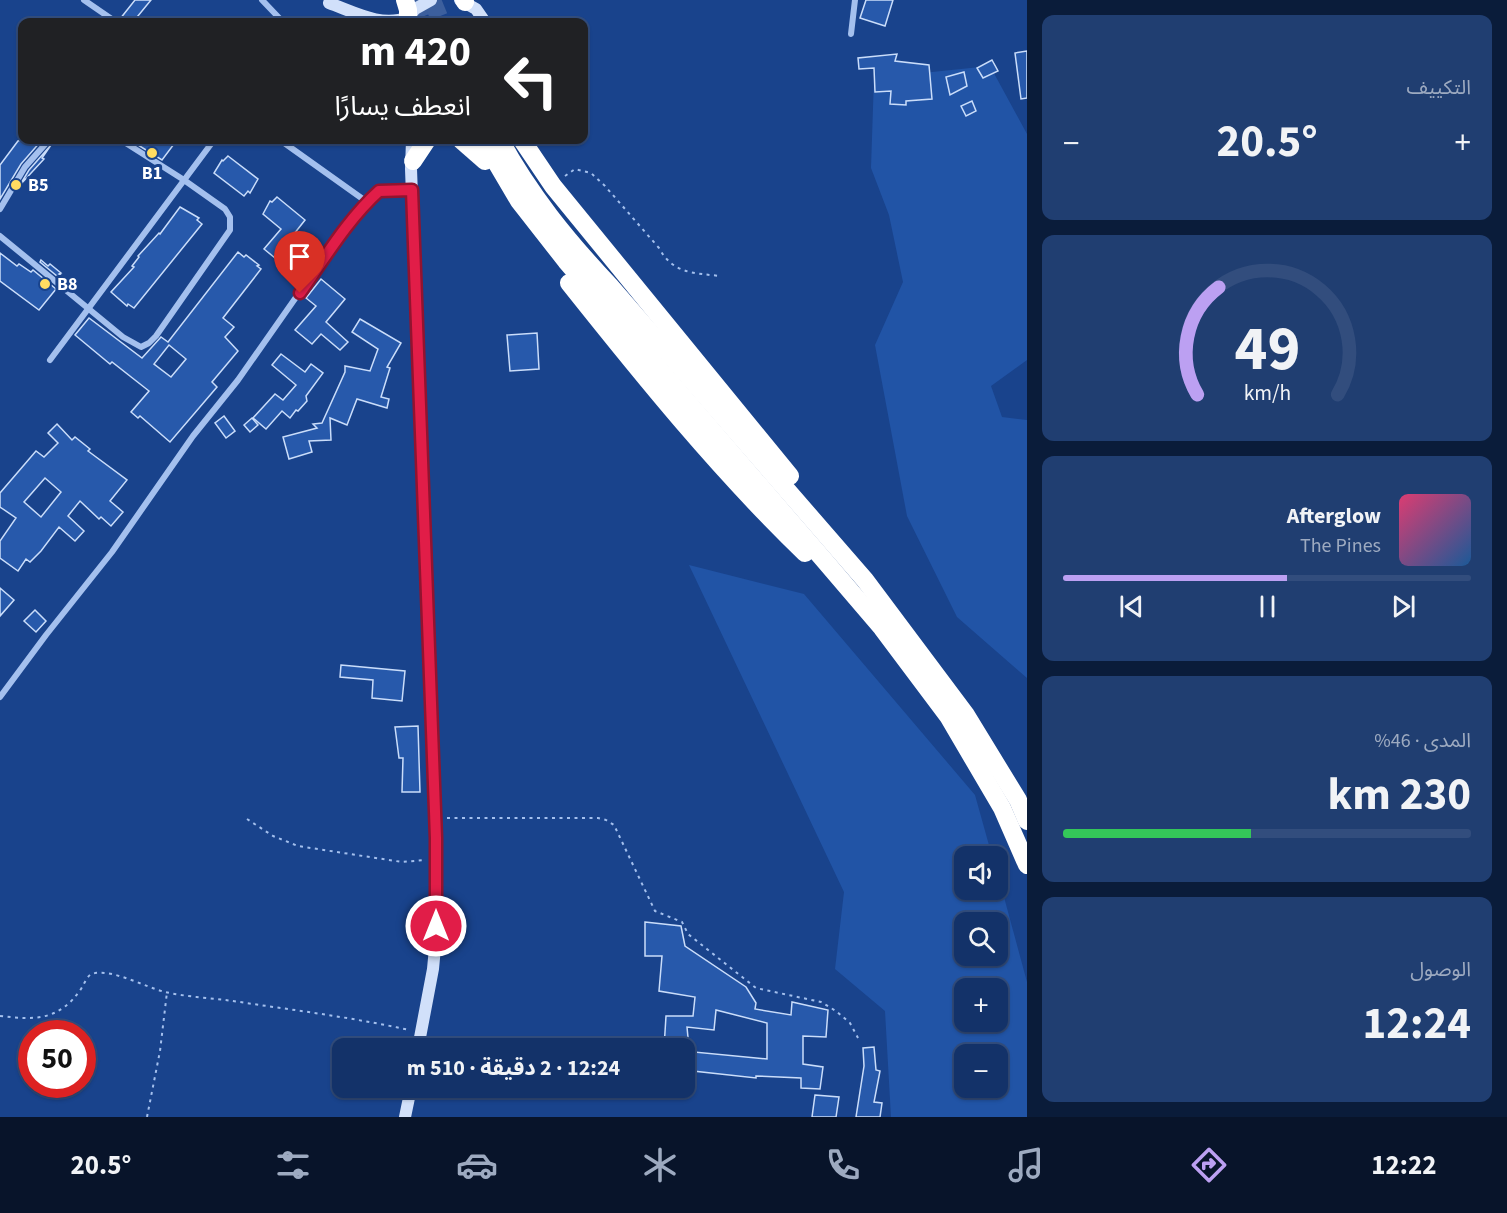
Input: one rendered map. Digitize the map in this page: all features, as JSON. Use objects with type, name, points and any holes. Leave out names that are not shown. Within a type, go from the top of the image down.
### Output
[{"type":"highway","points":[[412,165],[425,144]]},
{"type":"highway","points":[[466,144],[485,161]]},
{"type":"highway","points":[[474,144],[517,214],[564,277],[691,431],[771,520],[867,611]]},
{"type":"highway","points":[[485,144],[519,201],[566,261],[867,611],[948,716],[1002,807],[1027,865]]},
{"type":"highway","points":[[502,144],[535,198],[579,253],[865,580]]},
{"type":"highway","points":[[525,144],[553,186],[807,496],[865,580],[966,715],[1018,800],[1027,821]]},
{"type":"main road","points":[[406,13],[431,0]]},
{"type":"main road","points":[[463,1],[476,9],[482,18]]},
{"type":"main road","points":[[327,2],[375,18]]},
{"type":"main road","points":[[327,2],[354,18]]},
{"type":"main road","points":[[406,144],[407,158],[412,165]]},
{"type":"main road","points":[[412,144],[437,859],[433,969],[420,1038]]},
{"type":"main road","points":[[405,1117],[409,1098]]},
{"type":"street","points":[[84,0],[110,18]]},
{"type":"street","points":[[262,0],[279,18]]},
{"type":"street","points":[[851,34],[855,0]]},
{"type":"street","points":[[0,209],[25,167],[45,144]]},
{"type":"street","points":[[0,236],[123,337],[141,347],[149,344],[230,230],[230,217],[225,209],[127,144]]},
{"type":"street","points":[[50,360],[211,144]]},
{"type":"street","points":[[286,144],[367,202]]},
{"type":"street","points":[[0,698],[46,635],[112,552],[193,436],[238,380],[327,252],[367,202],[379,191],[412,190]]},
{"type":"path","points":[[553,186],[575,169],[591,173],[659,248],[665,259],[684,271],[720,276]]},
{"type":"path","points":[[436,818],[598,818],[611,822],[655,910],[682,922],[688,934],[756,988],[822,1002],[850,1023],[858,1038]]},
{"type":"path","points":[[247,819],[273,836],[298,846],[402,862],[437,859]]},
{"type":"path","points":[[0,1016],[24,1019],[52,1015],[62,1009],[78,993],[89,975],[96,973],[166,992],[329,1015],[421,1033]]},
{"type":"path","points":[[147,1117],[160,1051],[166,992]]},
{"type":"shaded area","points":[[990,66],[1027,134],[1027,360],[991,386],[1002,417],[1027,420],[1027,678],[957,617],[907,516],[875,345],[903,282],[889,215],[871,168],[874,78]]},
{"type":"shaded area","points":[[689,565],[804,594],[975,795],[989,846],[954,846],[954,900],[1005,900],[1027,982],[1027,1117],[891,1117],[885,1011],[835,969],[844,892]]},
{"type":"building","points":[[135,0],[151,0],[136,18],[121,18]]},
{"type":"building","points":[[866,0],[893,0],[885,26],[860,18]]},
{"type":"building","points":[[1027,51],[1027,98],[1021,99],[1015,53]]},
{"type":"building","points":[[897,54],[895,61],[929,65],[932,99],[906,101],[906,105],[890,104],[891,91],[875,92],[874,68],[859,69],[858,58]]},
{"type":"building","points":[[992,60],[998,71],[983,78],[977,68]]},
{"type":"building","points":[[964,72],[967,86],[950,95],[946,77]]},
{"type":"building","points":[[972,101],[976,111],[966,116],[961,106]]},
{"type":"building","points":[[18,141],[18,144],[38,144],[21,164],[0,199],[0,165]]},
{"type":"building","points":[[139,144],[174,144],[162,160]]},
{"type":"building","points":[[51,145],[42,158],[44,159],[20,185],[29,170]]},
{"type":"building","points":[[228,156],[258,179],[250,193],[248,191],[244,196],[214,173],[222,160]]},
{"type":"building","points":[[277,197],[305,220],[275,258],[264,249],[281,229],[263,214],[270,201],[272,202]]},
{"type":"building","points":[[180,207],[199,218],[197,220],[202,224],[134,308],[128,304],[127,306],[111,292],[134,267],[132,266],[138,256],[160,234]]},
{"type":"building","points":[[238,252],[259,265],[257,266],[261,269],[223,318],[234,327],[225,337],[238,351],[212,382],[217,387],[170,442],[140,416],[138,418],[131,412],[149,391],[112,362],[110,364],[75,335],[89,318],[142,358],[161,337],[168,342]],"holes":[[[169,345],[186,359],[171,377],[154,364]]]},
{"type":"building","points":[[0,253],[17,266],[19,264],[31,272],[33,270],[56,289],[39,310],[0,281]]},
{"type":"building","points":[[41,260],[61,273],[59,274],[65,278],[63,281],[40,262]]},
{"type":"building","points":[[321,279],[345,299],[326,322],[348,342],[340,350],[321,334],[312,344],[295,330],[316,306],[306,298]]},
{"type":"building","points":[[360,319],[401,343],[387,367],[390,368],[381,397],[389,399],[387,408],[357,399],[347,425],[330,418],[331,440],[309,441],[312,452],[289,459],[283,437],[317,428],[313,424],[322,423],[345,372],[345,366],[370,371],[378,349],[352,332]]},
{"type":"building","points":[[537,333],[539,369],[510,371],[507,335]]},
{"type":"building","points":[[281,354],[305,372],[311,364],[323,373],[306,396],[307,401],[298,411],[296,410],[290,418],[282,411],[266,429],[253,418],[275,394],[283,400],[296,385],[272,365]]},
{"type":"building","points":[[224,416],[235,431],[226,438],[215,423]]},
{"type":"building","points":[[252,418],[258,425],[250,432],[244,425]]},
{"type":"building","points":[[57,424],[72,440],[75,437],[90,449],[88,451],[127,480],[110,501],[123,512],[111,526],[101,517],[99,519],[80,501],[68,516],[84,531],[75,541],[59,527],[41,551],[30,562],[26,559],[18,571],[0,558],[0,541],[16,518],[0,507],[0,493],[36,451],[44,457],[58,443],[48,433]],"holes":[[[45,478],[61,492],[41,517],[24,502]]]},
{"type":"building","points":[[0,588],[14,600],[0,616]]},
{"type":"building","points":[[35,610],[46,621],[36,632],[24,621]]},
{"type":"building","points":[[341,665],[405,671],[402,701],[372,698],[373,680],[340,677]]},
{"type":"building","points":[[418,726],[420,792],[402,792],[403,758],[399,758],[395,727]]},
{"type":"building","points":[[645,922],[681,926],[685,946],[746,987],[756,1003],[755,1009],[791,1015],[792,1002],[828,1010],[826,1037],[803,1036],[803,1064],[823,1067],[820,1089],[801,1088],[801,1078],[756,1076],[756,1078],[695,1071],[695,1052],[767,1059],[767,1023],[716,1010],[714,1030],[687,1027],[688,1038],[665,1038],[666,1016],[693,1016],[695,997],[659,991],[662,956],[645,956]]},
{"type":"building","points":[[874,1047],[876,1070],[880,1071],[874,1102],[882,1103],[880,1117],[856,1117],[864,1066],[863,1048]]},
{"type":"building","points":[[815,1095],[839,1097],[836,1117],[812,1117]]},
{"type":"tunnel","points":[[416,0],[423,18]]},
{"type":"tunnel","points":[[432,0],[439,18]]},
{"type":"place","name":"B1","points":[[152,153]]},
{"type":"place","name":"B5","points":[[16,185]]},
{"type":"place","name":"B8","points":[[45,284]]},
{"type":"route","points":[[300,293],[327,252],[367,202],[379,191],[412,190],[437,859],[436,926]]}]
